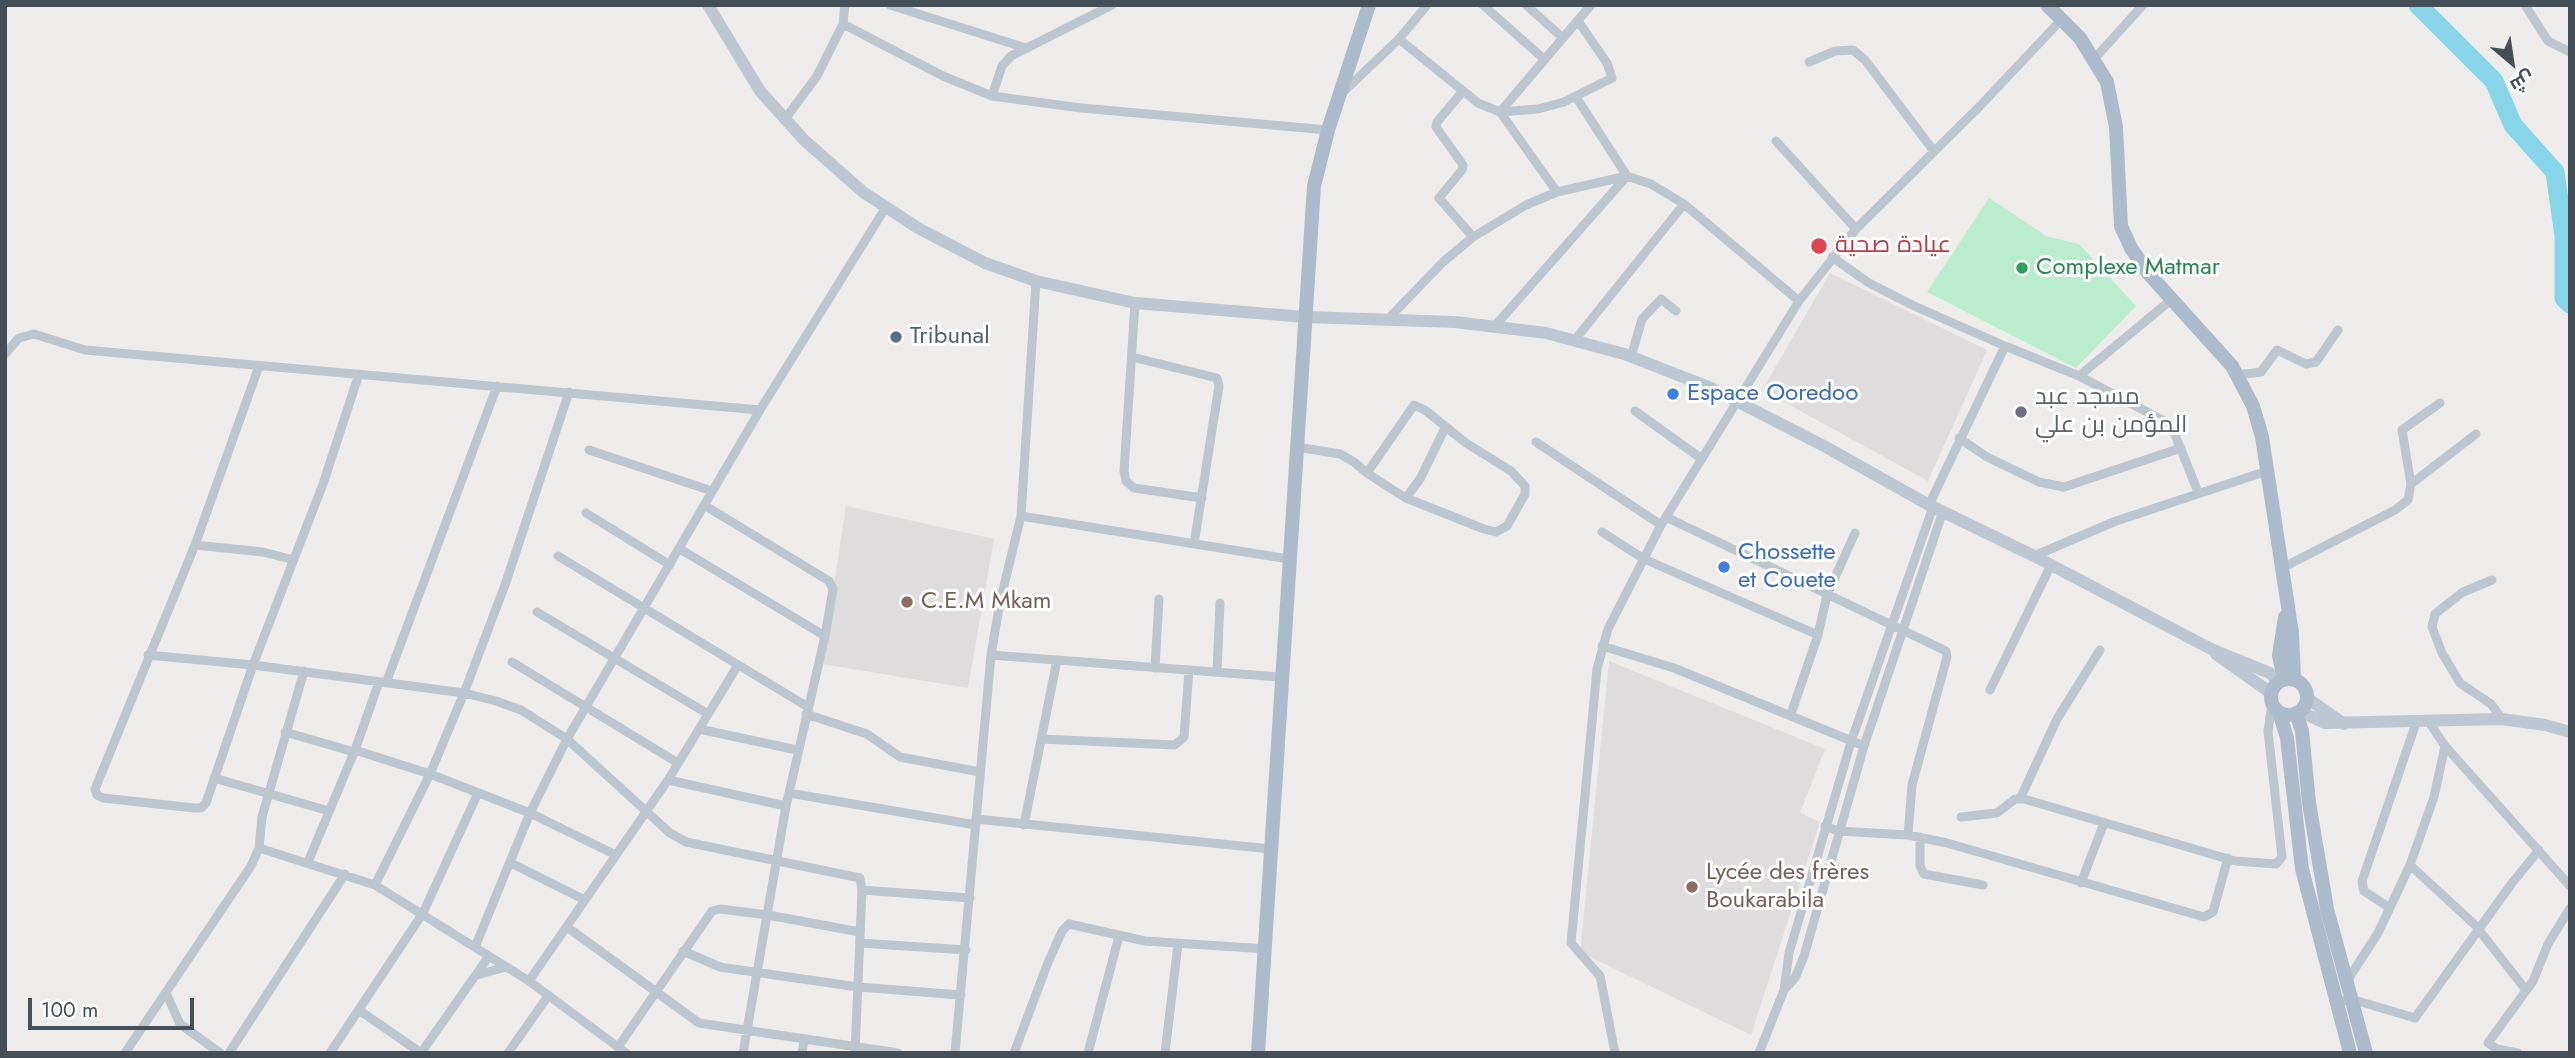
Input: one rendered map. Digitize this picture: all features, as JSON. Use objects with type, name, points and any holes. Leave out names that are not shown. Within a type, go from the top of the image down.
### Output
[{"type":"main road","points":[[708,5],[760,90],[785,120],[863,192],[918,228],[985,262],[1036,281],[1135,303],[1305,317],[1389,318],[1494,327],[1546,333],[1631,357],[1709,387],[1824,446],[1935,508],[2034,556],[2211,649],[2270,673],[2280,692],[2325,723],[2502,719],[2545,725],[2570,732]]},
{"type":"main road","points":[[1258,1053],[1267,949],[1280,677],[1314,186],[1328,130],[1369,5]]},
{"type":"main road","points":[[2047,5],[2095,58],[2107,82],[2116,127],[2121,226],[2148,272],[2237,374],[2253,406],[2262,437],[2286,605],[2279,655],[2280,692],[2302,869],[2350,1053]]},
{"type":"main road","points":[[2280,692],[2303,685],[2301,708],[2306,773],[2325,897],[2366,1053]]},
{"type":"main road","points":[[2290,774],[2306,773]]},
{"type":"street","points":[[785,120],[817,76],[843,24],[845,5]]},
{"type":"street","points":[[890,5],[1026,48]]},
{"type":"street","points":[[992,96],[1002,65],[1026,48],[1112,5]]},
{"type":"street","points":[[1339,97],[1399,39],[1427,5]]},
{"type":"street","points":[[1483,5],[1544,59]]},
{"type":"street","points":[[1525,5],[1563,38]]},
{"type":"street","points":[[2095,58],[2143,5]]},
{"type":"street","points":[[2525,5],[2548,41],[2570,52]]},
{"type":"street","points":[[1500,112],[1588,6]]},
{"type":"street","points":[[1615,1053],[1600,976],[1571,943],[1602,646],[1617,609],[1663,521],[1799,301],[1832,257],[1933,149],[1980,106],[2062,19]]},
{"type":"street","points":[[1399,39],[1478,103],[1500,112],[1538,109],[1576,97],[1612,78],[1612,72],[1578,21]]},
{"type":"street","points":[[843,24],[943,76],[992,96],[1081,108],[1328,130]]},
{"type":"street","points":[[1809,62],[1835,51],[1853,50],[1865,60],[1933,149]]},
{"type":"street","points":[[1463,91],[1437,122],[1436,127],[1463,165],[1439,198],[1474,237]]},
{"type":"street","points":[[1576,97],[1627,176]]},
{"type":"street","points":[[1500,112],[1557,192]]},
{"type":"street","points":[[1776,141],[1856,229]]},
{"type":"street","points":[[1494,327],[1627,176]]},
{"type":"street","points":[[1389,318],[1443,262],[1474,237],[1526,205],[1557,192],[1627,176],[1651,184],[1684,204],[1799,301]]},
{"type":"street","points":[[1574,341],[1684,204]]},
{"type":"street","points":[[475,947],[530,813],[567,739],[760,410],[886,207]]},
{"type":"street","points":[[1832,257],[1869,283],[1901,300],[2079,376],[2164,421],[2174,432],[2199,492]]},
{"type":"street","points":[[955,1053],[991,655],[1000,602],[1021,516],[1036,281]]},
{"type":"street","points":[[1631,357],[1642,319],[1661,299],[1676,311]]},
{"type":"street","points":[[2079,376],[2171,300]]},
{"type":"street","points":[[1135,303],[1124,471],[1126,481],[1133,488],[1202,498]]},
{"type":"street","points":[[2237,374],[2261,372],[2277,350],[2306,363],[2316,362],[2338,330]]},
{"type":"street","points":[[5,354],[19,338],[34,334],[85,350],[760,410]]},
{"type":"street","points":[[1759,1053],[1784,990],[1789,953],[1825,826],[1891,625],[1959,438],[2005,346]]},
{"type":"street","points":[[1132,357],[1217,378],[1220,386],[1194,544]]},
{"type":"street","points":[[259,366],[195,545],[95,789],[97,795],[201,808],[294,560],[359,374]]},
{"type":"street","points":[[308,862],[355,751],[497,386]]},
{"type":"street","points":[[375,885],[430,774],[464,693],[505,585],[569,392]]},
{"type":"street","points":[[2282,568],[2395,510],[2410,496],[2411,484],[2401,433],[2403,427],[2440,403]]},
{"type":"street","points":[[1297,447],[1340,454],[1367,472],[1406,498],[1446,516],[1496,532],[1507,526],[1525,494],[1521,480],[1445,428],[1426,410],[1414,405],[1409,407],[1367,472]]},
{"type":"street","points":[[1635,411],[1702,459]]},
{"type":"street","points":[[1406,498],[1420,479],[1445,428]]},
{"type":"street","points":[[2411,484],[2476,434]]},
{"type":"street","points":[[1959,438],[1987,457],[2039,482],[2064,488],[2181,448]]},
{"type":"street","points":[[1536,442],[1663,521],[1942,646],[1948,657],[1912,785],[1908,835]]},
{"type":"street","points":[[589,450],[712,491]]},
{"type":"street","points":[[2034,556],[2116,521],[2267,471]]},
{"type":"street","points":[[704,505],[829,581],[833,589],[825,636],[786,806],[743,1053]]},
{"type":"street","points":[[1784,990],[1795,978],[1804,956],[1838,831],[1903,629],[1935,508]]},
{"type":"street","points":[[586,513],[670,565]]},
{"type":"street","points":[[1021,516],[1290,559]]},
{"type":"street","points":[[1602,532],[1644,559],[1818,635]]},
{"type":"street","points":[[1791,714],[1818,635],[1827,595],[1855,533]]},
{"type":"street","points":[[195,545],[263,552],[294,560]]},
{"type":"street","points":[[680,549],[825,636]]},
{"type":"street","points":[[558,556],[807,710],[867,734],[900,757],[980,772]]},
{"type":"street","points":[[1990,690],[2051,565]]},
{"type":"street","points":[[2492,580],[2463,593],[2445,606],[2435,614],[2432,627],[2442,653],[2459,683],[2491,704],[2502,719]]},
{"type":"street","points":[[1155,668],[1159,599]]},
{"type":"street","points":[[1217,673],[1220,603]]},
{"type":"street","points":[[537,612],[708,714]]},
{"type":"street","points":[[1602,646],[1674,668],[1864,746]]},
{"type":"street","points":[[1961,817],[1997,813],[2020,799],[2057,719],[2100,650]]},
{"type":"street","points":[[148,655],[304,671],[464,693],[521,710],[567,739],[685,842],[857,877],[862,881],[862,890],[855,1050]]},
{"type":"street","points":[[991,655],[1280,677]]},
{"type":"street","points":[[1024,825],[1057,660]]},
{"type":"street","points":[[512,662],[678,763]]},
{"type":"street","points":[[528,981],[668,780],[738,665]]},
{"type":"street","points":[[1041,739],[1175,745],[1184,737],[1189,670]]},
{"type":"street","points":[[125,1053],[251,866],[259,848],[268,794],[304,671]]},
{"type":"street","points":[[2020,799],[2251,864],[2276,864],[2282,857],[2268,730],[2280,692]]},
{"type":"street","points":[[2390,908],[2364,891],[2362,881],[2423,722],[2570,886]]},
{"type":"street","points":[[699,729],[797,750]]},
{"type":"street","points":[[285,732],[430,774],[530,813],[616,856]]},
{"type":"street","points":[[2347,981],[2378,933],[2410,865],[2434,797],[2445,746]]},
{"type":"street","points":[[214,778],[329,811]]},
{"type":"street","points":[[668,780],[786,806]]},
{"type":"street","points":[[330,1053],[423,913],[478,793]]},
{"type":"street","points":[[789,793],[976,822],[1271,849]]},
{"type":"street","points":[[2081,884],[2104,823]]},
{"type":"street","points":[[1825,826],[1838,831],[1920,837],[2081,884],[2208,917],[2228,858]]},
{"type":"street","points":[[1920,837],[1920,866],[1924,874],[1983,885]]},
{"type":"street","points":[[259,848],[375,885],[528,981],[622,1050],[655,992],[712,911],[720,909],[768,915],[860,933]]},
{"type":"street","points":[[2336,1003],[2351,999],[2414,1019],[2539,850]]},
{"type":"street","points":[[511,863],[585,900]]},
{"type":"street","points":[[2410,865],[2479,931],[2526,990]]},
{"type":"street","points":[[229,1053],[345,874]]},
{"type":"street","points":[[862,890],[970,898]]},
{"type":"street","points":[[2518,1053],[2491,1047],[2488,1043],[2526,990],[2570,908]]},
{"type":"street","points":[[1014,1053],[1047,965],[1067,926],[1073,924],[1119,936],[1178,944],[1267,949]]},
{"type":"street","points":[[567,927],[699,1023],[855,1050],[898,1053]]},
{"type":"street","points":[[1088,1053],[1119,936]]},
{"type":"street","points":[[860,943],[966,950]]},
{"type":"street","points":[[1165,1053],[1178,944]]},
{"type":"street","points":[[683,951],[720,967],[858,987],[961,995]]},
{"type":"street","points":[[359,1010],[421,1053],[489,956]]},
{"type":"street","points":[[477,975],[506,967]]},
{"type":"street","points":[[166,995],[180,1024],[220,1053]]},
{"type":"street","points":[[508,1053],[548,996]]},
{"type":"street","points":[[802,1053],[804,1041]]},
{"type":"shaded area","points":[[1830,273],[1987,350],[1928,481],[1762,390]]},
{"type":"shaded area","name":"C.E.M Mkam","points":[[846,506],[994,539],[968,688],[822,664]]},
{"type":"shaded area","name":"Lycée des frères Boukarabila","points":[[1609,661],[1825,749],[1800,813],[1820,822],[1751,1035],[1580,952]]},
{"type":"green space","name":"Complexe Matmar","points":[[1989,198],[2046,236],[2079,244],[2136,306],[2076,368],[1927,292]]},
{"type":"waterway","points":[[2418,5],[2494,81],[2513,125],[2555,172],[2564,236],[2564,298],[2570,304]]},
{"type":"place","name":"عيادة صحية","points":[[1819,246]]},
{"type":"place","name":"Complexe Matmar","points":[[2022,268]]},
{"type":"place","name":"Tribunal","points":[[896,337]]},
{"type":"place","name":"Espace Ooredoo","points":[[1673,394]]},
{"type":"place","name":"مسجد عبد المؤمن بن علي","points":[[2021,412]]},
{"type":"place","name":"Chossette et Couete","points":[[1724,567]]},
{"type":"place","name":"C.E.M Mkam","points":[[907,602]]},
{"type":"place","name":"Lycée des frères Boukarabila","points":[[1692,887]]}]
